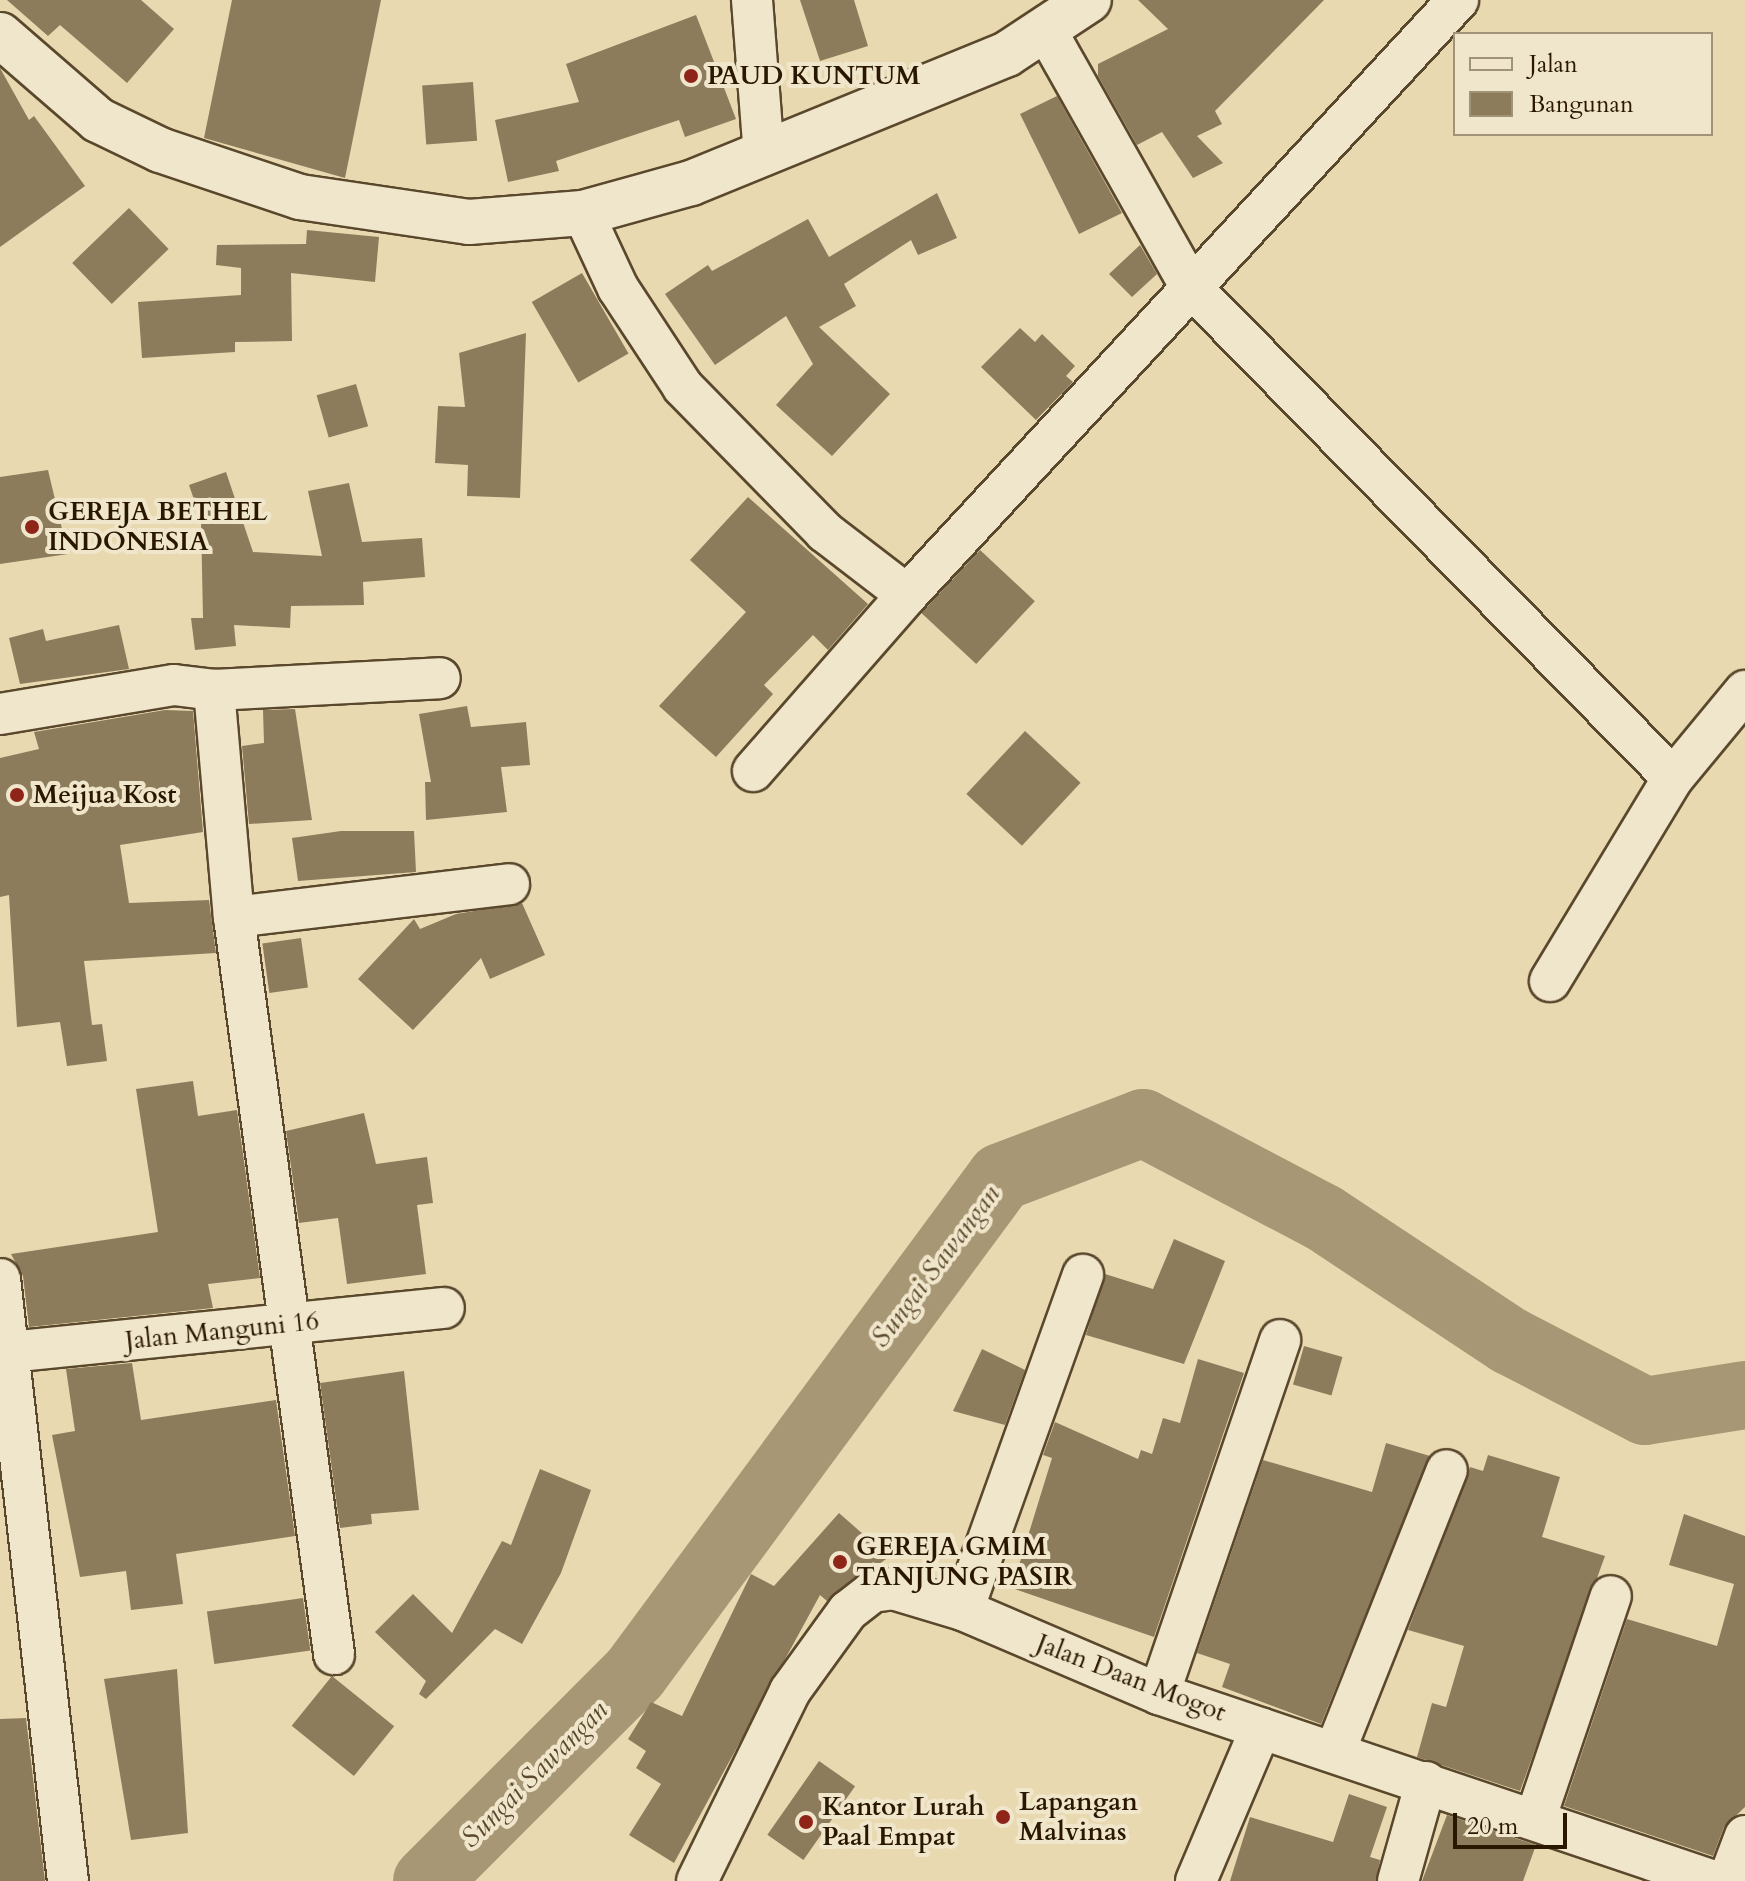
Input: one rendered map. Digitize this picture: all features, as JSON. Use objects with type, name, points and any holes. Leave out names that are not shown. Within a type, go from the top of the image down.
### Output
[{"type":"street","points":[[752,0],[764,155]]},
{"type":"street","points":[[0,35],[98,120],[221,174],[411,216],[469,222],[583,213],[764,155],[1047,32],[1089,0]]},
{"type":"street","points":[[753,771],[907,595],[1458,0]]},
{"type":"street","points":[[1047,32],[1190,286],[1673,778]]},
{"type":"street","points":[[583,213],[618,288],[683,387],[825,532],[907,595]]},
{"type":"street","points":[[0,714],[174,685],[214,690],[440,678]]},
{"type":"street","points":[[214,690],[234,917],[334,1654]]},
{"type":"street","points":[[1550,981],[1673,778],[1745,691]]},
{"type":"street","points":[[234,917],[509,884]]},
{"type":"street","points":[[963,1610],[1083,1275]]},
{"type":"street","points":[[0,1279],[4,1352],[68,1881]]},
{"type":"street","name":"Jalan Manguni 16","points":[[4,1352],[444,1308]]},
{"type":"street","points":[[1159,1694],[1280,1340]]},
{"type":"street","points":[[1335,1751],[1447,1470]]},
{"type":"street","name":"Jalan Daan Mogot","points":[[697,1881],[790,1691],[848,1611],[872,1592],[893,1589],[963,1610],[1159,1694],[1536,1817],[1714,1881]]},
{"type":"street","points":[[1536,1817],[1611,1596]]},
{"type":"street","points":[[1196,1881],[1261,1728]]},
{"type":"street","points":[[1398,1881],[1426,1782]]},
{"type":"street","points":[[1728,1881],[1745,1836]]},
{"type":"building","points":[[7,0],[141,0],[174,29],[127,83],[60,25],[48,36]]},
{"type":"building","points":[[232,0],[381,0],[345,178],[204,138]]},
{"type":"building","points":[[800,0],[854,0],[868,46],[820,61]]},
{"type":"building","points":[[1138,0],[1324,0],[1215,111],[1222,124],[1197,136],[1223,163],[1193,178],[1162,132],[1137,145],[1098,76],[1098,64],[1168,29]]},
{"type":"building","points":[[696,15],[736,119],[685,137],[679,120],[556,161],[559,171],[508,182],[495,120],[579,102],[566,64]]},
{"type":"building","points":[[0,68],[29,120],[34,116],[85,186],[0,247]]},
{"type":"building","points":[[473,82],[477,141],[426,144],[422,86]]},
{"type":"building","points":[[1057,96],[1122,213],[1079,234],[1020,114]]},
{"type":"building","points":[[937,193],[957,238],[918,255],[911,240],[844,284],[856,306],[819,327],[890,394],[832,456],[776,405],[813,364],[786,316],[715,365],[665,294],[708,265],[712,271],[808,219],[829,257]]},
{"type":"building","points":[[129,208],[169,249],[112,304],[72,263]]},
{"type":"building","points":[[307,230],[379,237],[375,282],[291,273],[292,341],[235,342],[235,352],[142,358],[138,302],[241,295],[241,268],[216,265],[217,245],[306,244]]},
{"type":"building","points":[[1140,245],[1157,274],[1132,297],[1109,274]]},
{"type":"building","points":[[582,273],[628,354],[578,383],[532,302]]},
{"type":"building","points":[[1020,328],[1035,342],[1042,334],[1075,366],[1066,376],[1073,382],[1036,420],[981,367]]},
{"type":"building","points":[[526,333],[520,498],[467,496],[468,465],[435,463],[438,406],[465,407],[459,353]]},
{"type":"building","points":[[356,384],[368,426],[329,438],[317,395]]},
{"type":"building","name":"GEREJA BETHEL INDONESIA","points":[[48,470],[68,554],[0,564],[0,477]]},
{"type":"building","points":[[226,472],[253,552],[322,556],[308,491],[349,483],[362,542],[422,538],[425,577],[363,582],[364,605],[291,606],[290,628],[234,625],[236,646],[195,650],[191,618],[203,618],[201,520],[189,485]]},
{"type":"building","points":[[748,497],[868,604],[828,650],[813,635],[764,685],[773,694],[716,757],[659,706],[746,612],[690,560]]},
{"type":"building","points":[[980,550],[1035,601],[976,664],[921,613]]},
{"type":"building","points":[[119,625],[129,669],[20,684],[9,638],[43,629],[46,641]]},
{"type":"building","points":[[467,706],[471,727],[526,722],[530,765],[501,767],[507,812],[426,820],[425,782],[431,782],[419,714]]},
{"type":"building","points":[[295,709],[312,820],[249,824],[242,746],[264,743],[263,710]]},
{"type":"building","points":[[165,710],[193,711],[203,832],[120,845],[129,903],[209,900],[216,953],[84,961],[92,1025],[102,1024],[107,1061],[67,1066],[60,1022],[17,1027],[9,895],[0,897],[0,758],[39,749],[34,732]]},
{"type":"building","points":[[1025,731],[1081,783],[1022,846],[966,794]]},
{"type":"building","points":[[341,831],[414,831],[416,872],[298,881],[292,838]]},
{"type":"building","points":[[522,903],[545,955],[490,979],[481,958],[413,1030],[358,979],[414,919],[420,929],[456,914]]},
{"type":"building","points":[[301,938],[308,988],[269,993],[262,943]]},
{"type":"building","points":[[193,1081],[198,1116],[237,1110],[260,1278],[208,1284],[213,1308],[29,1327],[23,1276],[11,1254],[158,1232],[136,1089]]},
{"type":"building","points":[[364,1113],[376,1164],[427,1157],[433,1203],[417,1205],[426,1274],[347,1284],[338,1218],[299,1223],[286,1131]]},
{"type":"building","points":[[1174,1239],[1225,1261],[1184,1364],[1086,1335],[1105,1274],[1153,1289]]},
{"type":"building","points":[[1304,1346],[1342,1357],[1331,1395],[1293,1384]]},
{"type":"building","points":[[982,1349],[1025,1370],[1005,1425],[953,1411]]},
{"type":"building","points":[[1198,1359],[1244,1373],[1154,1637],[1012,1588],[1052,1458],[1043,1455],[1055,1422],[1138,1459],[1141,1450],[1152,1454],[1163,1418],[1180,1423]]},
{"type":"building","points":[[132,1363],[141,1420],[276,1400],[295,1536],[176,1554],[183,1604],[131,1610],[126,1571],[80,1577],[52,1435],[75,1431],[66,1369]]},
{"type":"building","points":[[404,1371],[419,1510],[371,1514],[372,1524],[340,1528],[320,1383]]},
{"type":"building","points":[[1386,1443],[1430,1456],[1321,1724],[1222,1687],[1230,1664],[1197,1653],[1263,1460],[1372,1492]]},
{"type":"building","points":[[1488,1455],[1560,1477],[1542,1537],[1605,1556],[1520,1791],[1417,1757],[1432,1703],[1446,1707],[1464,1646],[1408,1630],[1470,1467],[1483,1471]]},
{"type":"building","points":[[540,1469],[591,1490],[561,1573],[522,1644],[495,1629],[426,1699],[419,1694],[426,1681],[375,1632],[413,1594],[452,1633],[502,1541],[511,1545]]},
{"type":"building","points":[[839,1513],[889,1557],[827,1601],[820,1595],[674,1863],[629,1835],[661,1784],[636,1768],[646,1751],[628,1739],[651,1702],[682,1716],[751,1574],[774,1586]]},
{"type":"building","points":[[1684,1514],[1745,1536],[1745,1807],[1724,1827],[1713,1856],[1564,1806],[1627,1619],[1717,1646],[1734,1584],[1669,1565]]},
{"type":"building","points":[[303,1598],[310,1650],[214,1664],[207,1611]]},
{"type":"building","points":[[177,1669],[188,1833],[131,1840],[104,1679]]},
{"type":"building","points":[[332,1676],[394,1726],[354,1776],[292,1726]]},
{"type":"building","points":[[26,1718],[45,1881],[0,1881],[0,1719]]},
{"type":"building","name":"Kantor Lurah Paal Empat","points":[[819,1761],[855,1786],[803,1860],[767,1835]]},
{"type":"building","points":[[1349,1794],[1387,1807],[1370,1857],[1380,1860],[1376,1881],[1230,1881],[1250,1817],[1333,1842]]},
{"type":"building","points":[[1447,1815],[1536,1845],[1523,1881],[1422,1881]]},
{"type":"waterway","name":"Sungai Sawangan","points":[[427,1881],[635,1673],[1001,1177],[1143,1123],[1324,1218],[1510,1341],[1645,1411],[1745,1395]]},
{"type":"place","name":"PAUD KUNTUM","points":[[691,76]]},
{"type":"place","name":"GEREJA BETHEL INDONESIA","points":[[32,527]]},
{"type":"place","name":"Meijua Kost","points":[[17,795]]},
{"type":"place","name":"GEREJA GMIM TANJUNG PASIR","points":[[840,1562]]},
{"type":"place","name":"Lapangan Malvinas","points":[[1003,1817]]},
{"type":"place","name":"Kantor Lurah Paal Empat","points":[[806,1822]]}]
